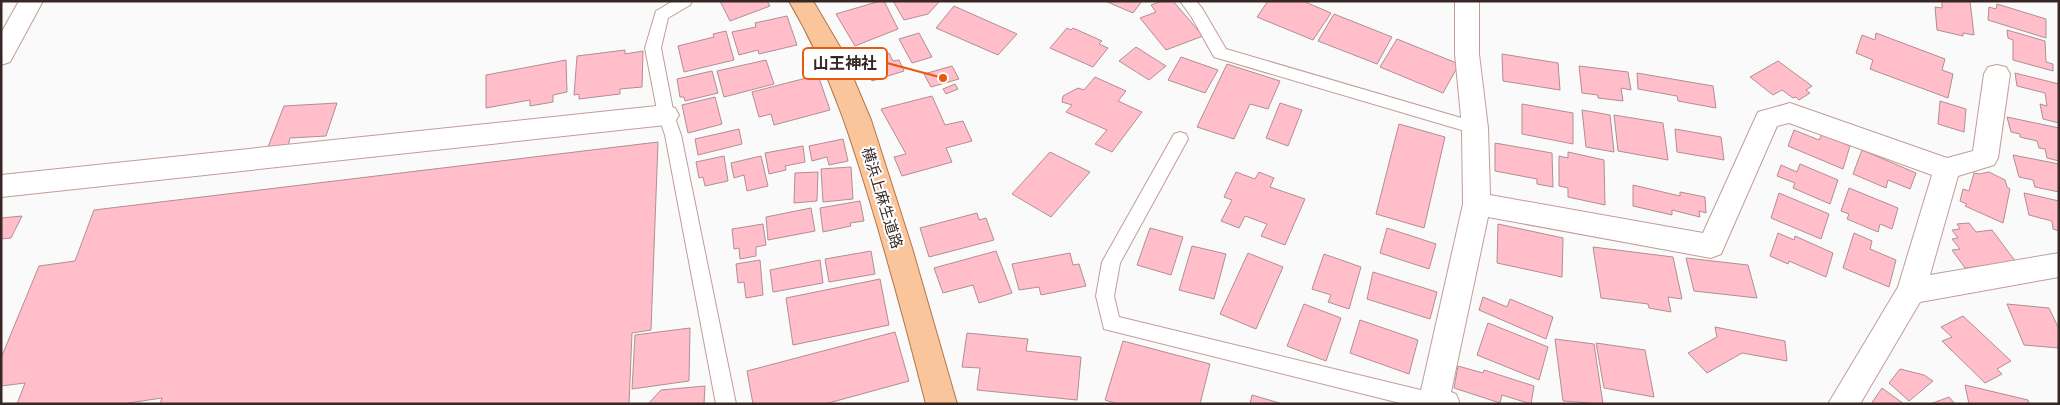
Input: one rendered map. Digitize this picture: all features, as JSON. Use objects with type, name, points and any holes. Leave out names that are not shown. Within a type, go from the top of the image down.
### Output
[{"type":"main road","name":"横浜上麻生道路","points":[[801,1],[815,22],[852,101],[916,310],[942,404]]},
{"type":"street","points":[[1,56],[31,1]]},
{"type":"street","points":[[1439,403],[1477,204],[1475,128],[1466,54],[1467,1]]},
{"type":"street","points":[[1477,204],[1710,246],[1767,119],[1790,113],[1947,169],[1985,158],[1997,74]]},
{"type":"street","points":[[1,186],[666,115]]},
{"type":"street","points":[[1843,404],[1912,291],[1947,169]]},
{"type":"street","points":[[1912,291],[2059,265]]},
{"type":"lane","points":[[685,1],[662,8],[653,48],[666,115],[673,135],[726,404]]},
{"type":"lane","points":[[1187,1],[1197,12],[1220,53],[1475,128]]},
{"type":"lane","points":[[1180,139],[1111,262],[1105,296],[1111,323],[1439,403]]},
{"type":"building","points":[[720,1],[767,1],[770,6],[730,21]]},
{"type":"building","points":[[884,1],[898,29],[855,46],[836,14]]},
{"type":"building","points":[[893,1],[940,1],[928,14],[904,20]]},
{"type":"building","points":[[1105,1],[1142,1],[1133,13]]},
{"type":"building","points":[[1162,1],[1173,1],[1203,36],[1166,50],[1140,18],[1156,12],[1151,5]]},
{"type":"building","points":[[1268,1],[1303,1],[1331,13],[1313,40],[1257,17]]},
{"type":"building","points":[[1942,1],[1970,1],[1974,35],[1963,33],[1963,36],[1937,30],[1935,7],[1942,8]]},
{"type":"building","points":[[1997,4],[2046,19],[2046,38],[1988,20],[1989,7],[1996,9]]},
{"type":"building","points":[[954,6],[1017,34],[998,55],[936,28]]},
{"type":"building","points":[[1334,14],[1392,37],[1377,64],[1318,41]]},
{"type":"building","points":[[787,16],[797,45],[759,54],[758,50],[739,55],[732,32],[756,27],[755,23]]},
{"type":"building","points":[[1067,28],[1071,30],[1073,28],[1102,41],[1099,44],[1108,48],[1093,67],[1050,48]]},
{"type":"building","points":[[2007,30],[2045,41],[2046,62],[2053,64],[2053,71],[2013,60],[2013,40],[2008,38]]},
{"type":"building","points":[[726,31],[734,60],[684,72],[678,46],[714,37],[713,34]]},
{"type":"building","points":[[919,33],[932,57],[912,63],[899,39]]},
{"type":"building","points":[[1876,33],[1945,59],[1942,70],[1953,74],[1948,98],[1870,69],[1873,60],[1856,53],[1862,35],[1875,40]]},
{"type":"building","points":[[1397,39],[1459,64],[1443,93],[1380,67]]},
{"type":"building","points":[[1136,47],[1166,66],[1149,80],[1119,61]]},
{"type":"building","points":[[625,50],[625,54],[643,51],[642,87],[620,89],[620,94],[579,99],[579,94],[574,95],[577,56]]},
{"type":"building","points":[[889,53],[893,61],[899,60],[904,71],[872,81],[863,62]]},
{"type":"building","points":[[1502,54],[1558,63],[1560,90],[1503,81]]},
{"type":"building","points":[[1181,57],[1218,70],[1205,93],[1168,80]]},
{"type":"building","points":[[566,60],[567,92],[553,95],[553,102],[530,106],[530,100],[486,108],[486,75]]},
{"type":"building","points":[[766,60],[774,84],[724,97],[717,71]]},
{"type":"building","points":[[1778,61],[1812,86],[1806,90],[1810,93],[1799,100],[1782,90],[1773,95],[1750,77]]},
{"type":"building","points":[[1227,64],[1280,81],[1268,109],[1250,104],[1234,139],[1197,127]]},
{"type":"building","points":[[952,66],[959,79],[931,87],[924,74]]},
{"type":"building","points":[[1579,66],[1628,72],[1631,90],[1621,88],[1623,101],[1598,98],[1598,95],[1582,93]]},
{"type":"building","points":[[712,71],[718,93],[685,101],[684,97],[680,97],[677,79]]},
{"type":"building","points":[[1637,73],[1713,86],[1716,108],[1678,101],[1677,96],[1638,89]]},
{"type":"building","points":[[2015,73],[2059,84],[2059,123],[2043,119],[2040,104],[2047,106],[2045,93],[2017,86]]},
{"type":"building","points":[[818,75],[830,110],[774,125],[771,114],[759,117],[752,92]]},
{"type":"building","points":[[1095,77],[1126,91],[1118,101],[1142,112],[1112,152],[1095,144],[1107,130],[1066,112],[1072,105],[1062,102],[1063,96],[1078,88],[1084,90]]},
{"type":"building","points":[[955,84],[958,89],[946,94],[943,89]]},
{"type":"building","points":[[932,96],[945,125],[963,121],[972,141],[946,148],[952,162],[902,176],[894,157],[906,154],[881,109]]},
{"type":"building","points":[[715,97],[722,124],[688,133],[682,105]]},
{"type":"building","points":[[1940,101],[1966,109],[1964,132],[1938,124]]},
{"type":"building","points":[[337,103],[326,136],[290,138],[288,146],[268,147],[284,106]]},
{"type":"building","points":[[1280,103],[1302,110],[1288,146],[1266,138]]},
{"type":"building","points":[[1522,104],[1573,113],[1573,144],[1522,134]]},
{"type":"building","points":[[1582,110],[1610,115],[1614,152],[1586,147]]},
{"type":"building","points":[[1614,115],[1663,123],[1668,160],[1618,151]]},
{"type":"building","points":[[2007,117],[2059,128],[2059,161],[2047,158],[2045,149],[2039,148],[2037,141],[2020,137],[2020,134],[2011,132]]},
{"type":"building","points":[[1399,124],[1445,137],[1424,228],[1376,214]]},
{"type":"building","points":[[739,129],[742,144],[698,155],[695,139]]},
{"type":"building","points":[[1675,129],[1721,137],[1724,160],[1677,152]]},
{"type":"building","points":[[1794,130],[1819,140],[1822,134],[1850,146],[1843,169],[1788,146]]},
{"type":"building","points":[[843,139],[848,161],[829,165],[827,157],[812,161],[809,146]]},
{"type":"building","points":[[658,142],[651,330],[632,333],[629,404],[160,404],[162,398],[122,404],[17,404],[25,383],[1,386],[1,358],[39,266],[75,261],[94,210]]},
{"type":"building","points":[[1495,143],[1552,153],[1553,187],[1537,184],[1537,179],[1495,171]]},
{"type":"building","points":[[803,146],[805,162],[785,166],[786,170],[769,174],[765,153]]},
{"type":"building","points":[[1862,150],[1916,173],[1910,189],[1888,180],[1886,188],[1853,174]]},
{"type":"building","points":[[1050,152],[1090,172],[1051,217],[1012,194]]},
{"type":"building","points":[[1568,152],[1604,160],[1605,205],[1568,197],[1568,188],[1559,186],[1559,156],[1568,158]]},
{"type":"building","points":[[2013,155],[2059,164],[2059,192],[2035,187],[2033,180],[2019,177]]},
{"type":"building","points":[[724,156],[728,181],[705,186],[703,177],[699,178],[696,162]]},
{"type":"building","points":[[761,156],[768,186],[747,191],[744,175],[734,178],[731,163]]},
{"type":"building","points":[[1800,164],[1838,180],[1830,204],[1793,188],[1795,183],[1777,176],[1781,165],[1797,172]]},
{"type":"building","points":[[851,167],[853,199],[823,202],[821,169]]},
{"type":"building","points":[[818,172],[817,201],[794,203],[795,173]]},
{"type":"building","points":[[1236,172],[1255,179],[1259,172],[1274,178],[1270,187],[1305,199],[1285,245],[1261,236],[1267,224],[1245,216],[1239,228],[1221,221],[1232,200],[1224,197]]},
{"type":"building","points":[[1989,172],[2005,180],[2007,187],[2010,189],[2003,223],[1965,206],[1967,204],[1960,201],[1963,189],[1969,191],[1974,173]]},
{"type":"building","points":[[1633,185],[1680,196],[1680,192],[1705,197],[1706,213],[1699,211],[1700,217],[1672,210],[1672,215],[1633,206]]},
{"type":"building","points":[[1849,188],[1898,208],[1892,229],[1880,224],[1878,232],[1847,219],[1849,214],[1841,211]]},
{"type":"building","points":[[1779,193],[1829,214],[1821,239],[1771,218]]},
{"type":"building","points":[[2024,193],[2059,201],[2059,231],[2053,229],[2052,221],[2029,215]]},
{"type":"building","points":[[860,201],[864,221],[850,223],[851,226],[823,232],[820,208]]},
{"type":"building","points":[[811,208],[815,231],[768,240],[766,217]]},
{"type":"building","points":[[977,213],[979,220],[986,218],[994,240],[929,257],[920,228]]},
{"type":"building","points":[[22,216],[11,238],[1,239],[1,218]]},
{"type":"building","points":[[1969,223],[1976,232],[1992,230],[2016,262],[1965,268],[1952,250],[1960,249],[1952,239],[1958,238],[1952,230],[1960,229],[1957,224]]},
{"type":"building","points":[[763,224],[766,245],[756,247],[756,256],[740,259],[739,248],[734,249],[732,229]]},
{"type":"building","points":[[1498,224],[1563,238],[1562,277],[1497,263]]},
{"type":"building","points":[[1150,228],[1183,237],[1171,275],[1137,265]]},
{"type":"building","points":[[1387,228],[1436,244],[1429,269],[1380,253]]},
{"type":"building","points":[[1778,233],[1794,240],[1795,236],[1833,253],[1826,277],[1789,261],[1788,264],[1770,256]]},
{"type":"building","points":[[1854,233],[1872,241],[1870,249],[1896,260],[1889,287],[1843,268]]},
{"type":"building","points":[[1192,246],[1226,254],[1214,299],[1179,290]]},
{"type":"building","points":[[1593,247],[1673,257],[1682,299],[1668,297],[1671,312],[1649,308],[1648,304],[1601,298]]},
{"type":"building","points":[[871,251],[875,274],[829,282],[825,259]]},
{"type":"building","points":[[996,251],[1012,293],[979,303],[973,285],[943,293],[934,268]]},
{"type":"building","points":[[1070,253],[1073,265],[1079,264],[1086,286],[1041,295],[1039,287],[1019,290],[1012,264]]},
{"type":"building","points":[[1248,253],[1283,267],[1256,329],[1220,314]]},
{"type":"building","points":[[1324,254],[1361,267],[1349,309],[1328,302],[1331,295],[1312,289]]},
{"type":"building","points":[[1686,258],[1748,265],[1757,298],[1694,291]]},
{"type":"building","points":[[760,260],[763,295],[746,298],[744,282],[738,283],[736,264]]},
{"type":"building","points":[[820,260],[823,283],[773,292],[770,270]]},
{"type":"building","points":[[1373,272],[1437,292],[1430,319],[1367,299]]},
{"type":"building","points":[[880,279],[889,325],[793,345],[786,298]]},
{"type":"building","points":[[1483,297],[1507,307],[1510,299],[1553,317],[1546,339],[1479,310]]},
{"type":"building","points":[[1304,304],[1341,318],[1326,361],[1287,346]]},
{"type":"building","points":[[2007,304],[2049,308],[2059,329],[2059,348],[2024,345]]},
{"type":"building","points":[[1963,316],[2011,361],[1997,369],[2002,374],[1985,383],[1942,341],[1952,337],[1941,327]]},
{"type":"building","points":[[1360,320],[1418,340],[1409,374],[1350,353]]},
{"type":"building","points":[[1488,323],[1548,347],[1539,380],[1477,355]]},
{"type":"building","points":[[1715,327],[1785,341],[1787,361],[1742,353],[1707,373],[1688,353],[1717,337]]},
{"type":"building","points":[[690,328],[689,381],[632,389],[635,335]]},
{"type":"building","points":[[895,332],[909,381],[825,404],[753,404],[747,371]]},
{"type":"building","points":[[967,333],[1028,339],[1026,351],[1081,357],[1077,400],[977,390],[980,368],[962,367]]},
{"type":"building","points":[[1555,339],[1594,344],[1603,404],[1563,401]]},
{"type":"building","points":[[1123,341],[1210,364],[1200,404],[1118,404],[1105,400]]},
{"type":"building","points":[[1596,343],[1645,350],[1654,397],[1604,388]]},
{"type":"building","points":[[1458,366],[1483,373],[1484,370],[1534,386],[1531,404],[1502,395],[1500,403],[1454,388]]},
{"type":"building","points":[[1900,369],[1924,375],[1933,381],[1909,401],[1889,383]]},
{"type":"building","points":[[1965,385],[2028,400],[2029,404],[1969,404]]},
{"type":"building","points":[[705,386],[704,404],[648,404],[661,390]]},
{"type":"building","points":[[1882,388],[1904,404],[1871,404]]},
{"type":"building","points":[[1252,395],[1283,404],[1250,404]]},
{"type":"building","points":[[1949,397],[1955,404],[1930,404]]},
{"type":"place","name":"山王神社","points":[[943,78]]}]
